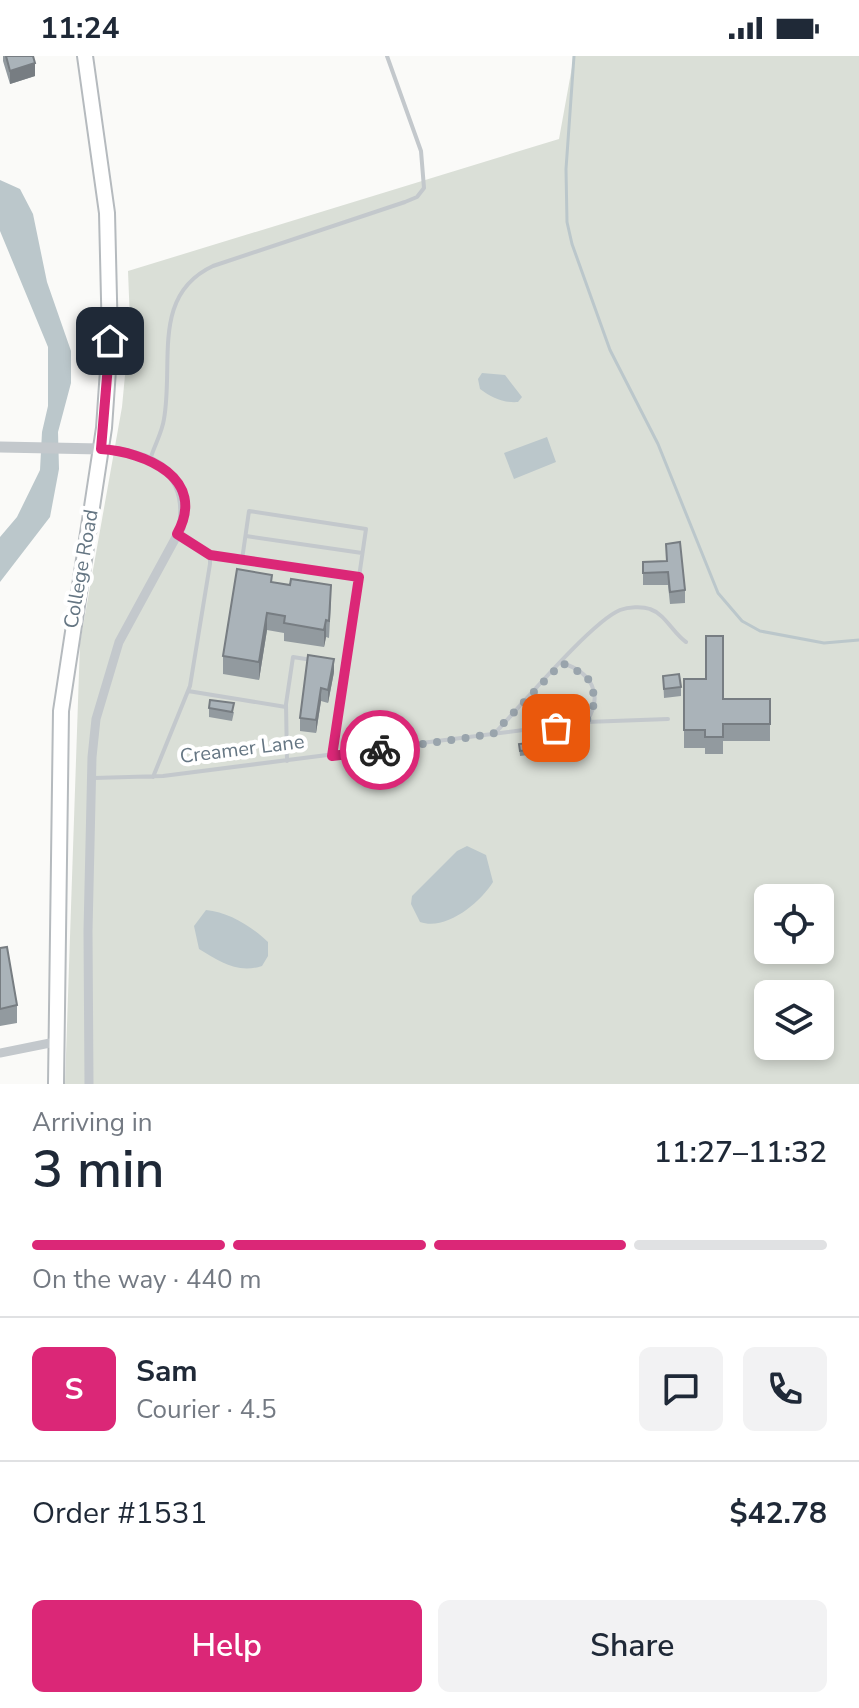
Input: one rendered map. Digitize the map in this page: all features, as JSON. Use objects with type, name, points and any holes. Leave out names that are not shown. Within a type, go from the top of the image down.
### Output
[{"type":"main road","name":"College Road","points":[[56,1084],[61,711],[101,449],[110,341],[110,251],[104,184],[85,56]]},
{"type":"street","points":[[0,447],[101,449],[150,460],[168,471],[180,489],[184,511],[177,534],[114,655],[96,719],[92,778],[89,1084]]},
{"type":"street","points":[[0,1053],[55,1042]]},
{"type":"lane","points":[[150,460],[164,422],[173,304],[188,280],[213,266],[405,202],[417,197],[424,188],[421,151],[387,56]]},
{"type":"lane","points":[[242,560],[249,511],[366,529],[332,756]]},
{"type":"lane","points":[[177,534],[210,555],[359,577]]},
{"type":"lane","points":[[246,536],[362,553]]},
{"type":"lane","points":[[153,777],[188,691],[210,555]]},
{"type":"lane","points":[[493,734],[585,638],[619,611],[639,607],[656,611],[674,634],[686,642]]},
{"type":"lane","points":[[287,762],[286,707],[293,657],[319,661]]},
{"type":"lane","points":[[562,663],[577,668],[594,688],[596,700],[586,722]]},
{"type":"lane","points":[[334,664],[345,666]]},
{"type":"lane","points":[[188,691],[286,707]]},
{"type":"lane","name":"Creamer Lane","points":[[92,778],[153,777],[287,762],[586,722],[668,719]]},
{"type":"shaded area","points":[[574,56],[859,56],[859,1084],[65,1084],[80,643],[122,407],[130,322],[128,271],[559,139]]},
{"type":"shaded area","points":[[0,180],[20,189],[33,214],[47,282],[71,351],[71,383],[58,432],[59,469],[50,517],[0,582],[0,537],[17,517],[40,470],[42,432],[48,406],[48,347],[0,231]]},
{"type":"shaded area","points":[[482,373],[505,375],[522,397],[518,402],[513,402],[489,395],[480,389],[478,379]]},
{"type":"shaded area","points":[[547,437],[556,462],[514,479],[504,453]]},
{"type":"shaded area","points":[[467,846],[486,855],[493,882],[471,906],[451,919],[430,924],[420,922],[411,904],[412,896],[457,851]]},
{"type":"shaded area","points":[[206,910],[240,921],[268,942],[268,956],[262,966],[236,967],[199,949],[194,926]]},
{"type":"building","points":[[6,56],[33,56],[35,63],[10,71]]},
{"type":"building","points":[[680,542],[685,590],[670,592],[668,572],[643,573],[643,562],[667,561],[666,544]]},
{"type":"building","points":[[237,569],[272,575],[271,582],[290,585],[291,579],[331,585],[329,621],[326,620],[324,630],[284,623],[285,616],[267,613],[259,662],[223,656]]},
{"type":"building","points":[[706,636],[723,636],[723,699],[770,699],[770,724],[723,724],[723,737],[705,737],[705,730],[684,730],[684,679],[706,679]]},
{"type":"building","points":[[308,655],[334,659],[328,690],[321,688],[316,720],[300,718]]},
{"type":"building","points":[[679,674],[681,687],[664,689],[663,676]]},
{"type":"building","points":[[210,700],[234,703],[232,712],[209,708]]},
{"type":"building","points":[[527,743],[528,750],[520,751],[519,744]]},
{"type":"building","points":[[7,947],[17,1005],[0,1009],[0,948]]},
{"type":"waterway","points":[[574,56],[566,169],[567,222],[572,244],[610,350],[658,444],[718,593],[742,621],[760,631],[824,643],[859,640]]},
{"type":"way so far","points":[[380,750],[493,734],[562,663],[577,668],[587,676],[596,700],[586,722],[556,728]]},
{"type":"route","points":[[110,341],[101,449],[138,455],[159,463],[168,471],[183,499],[184,511],[177,534],[210,555],[359,577],[332,756],[380,750]]}]
